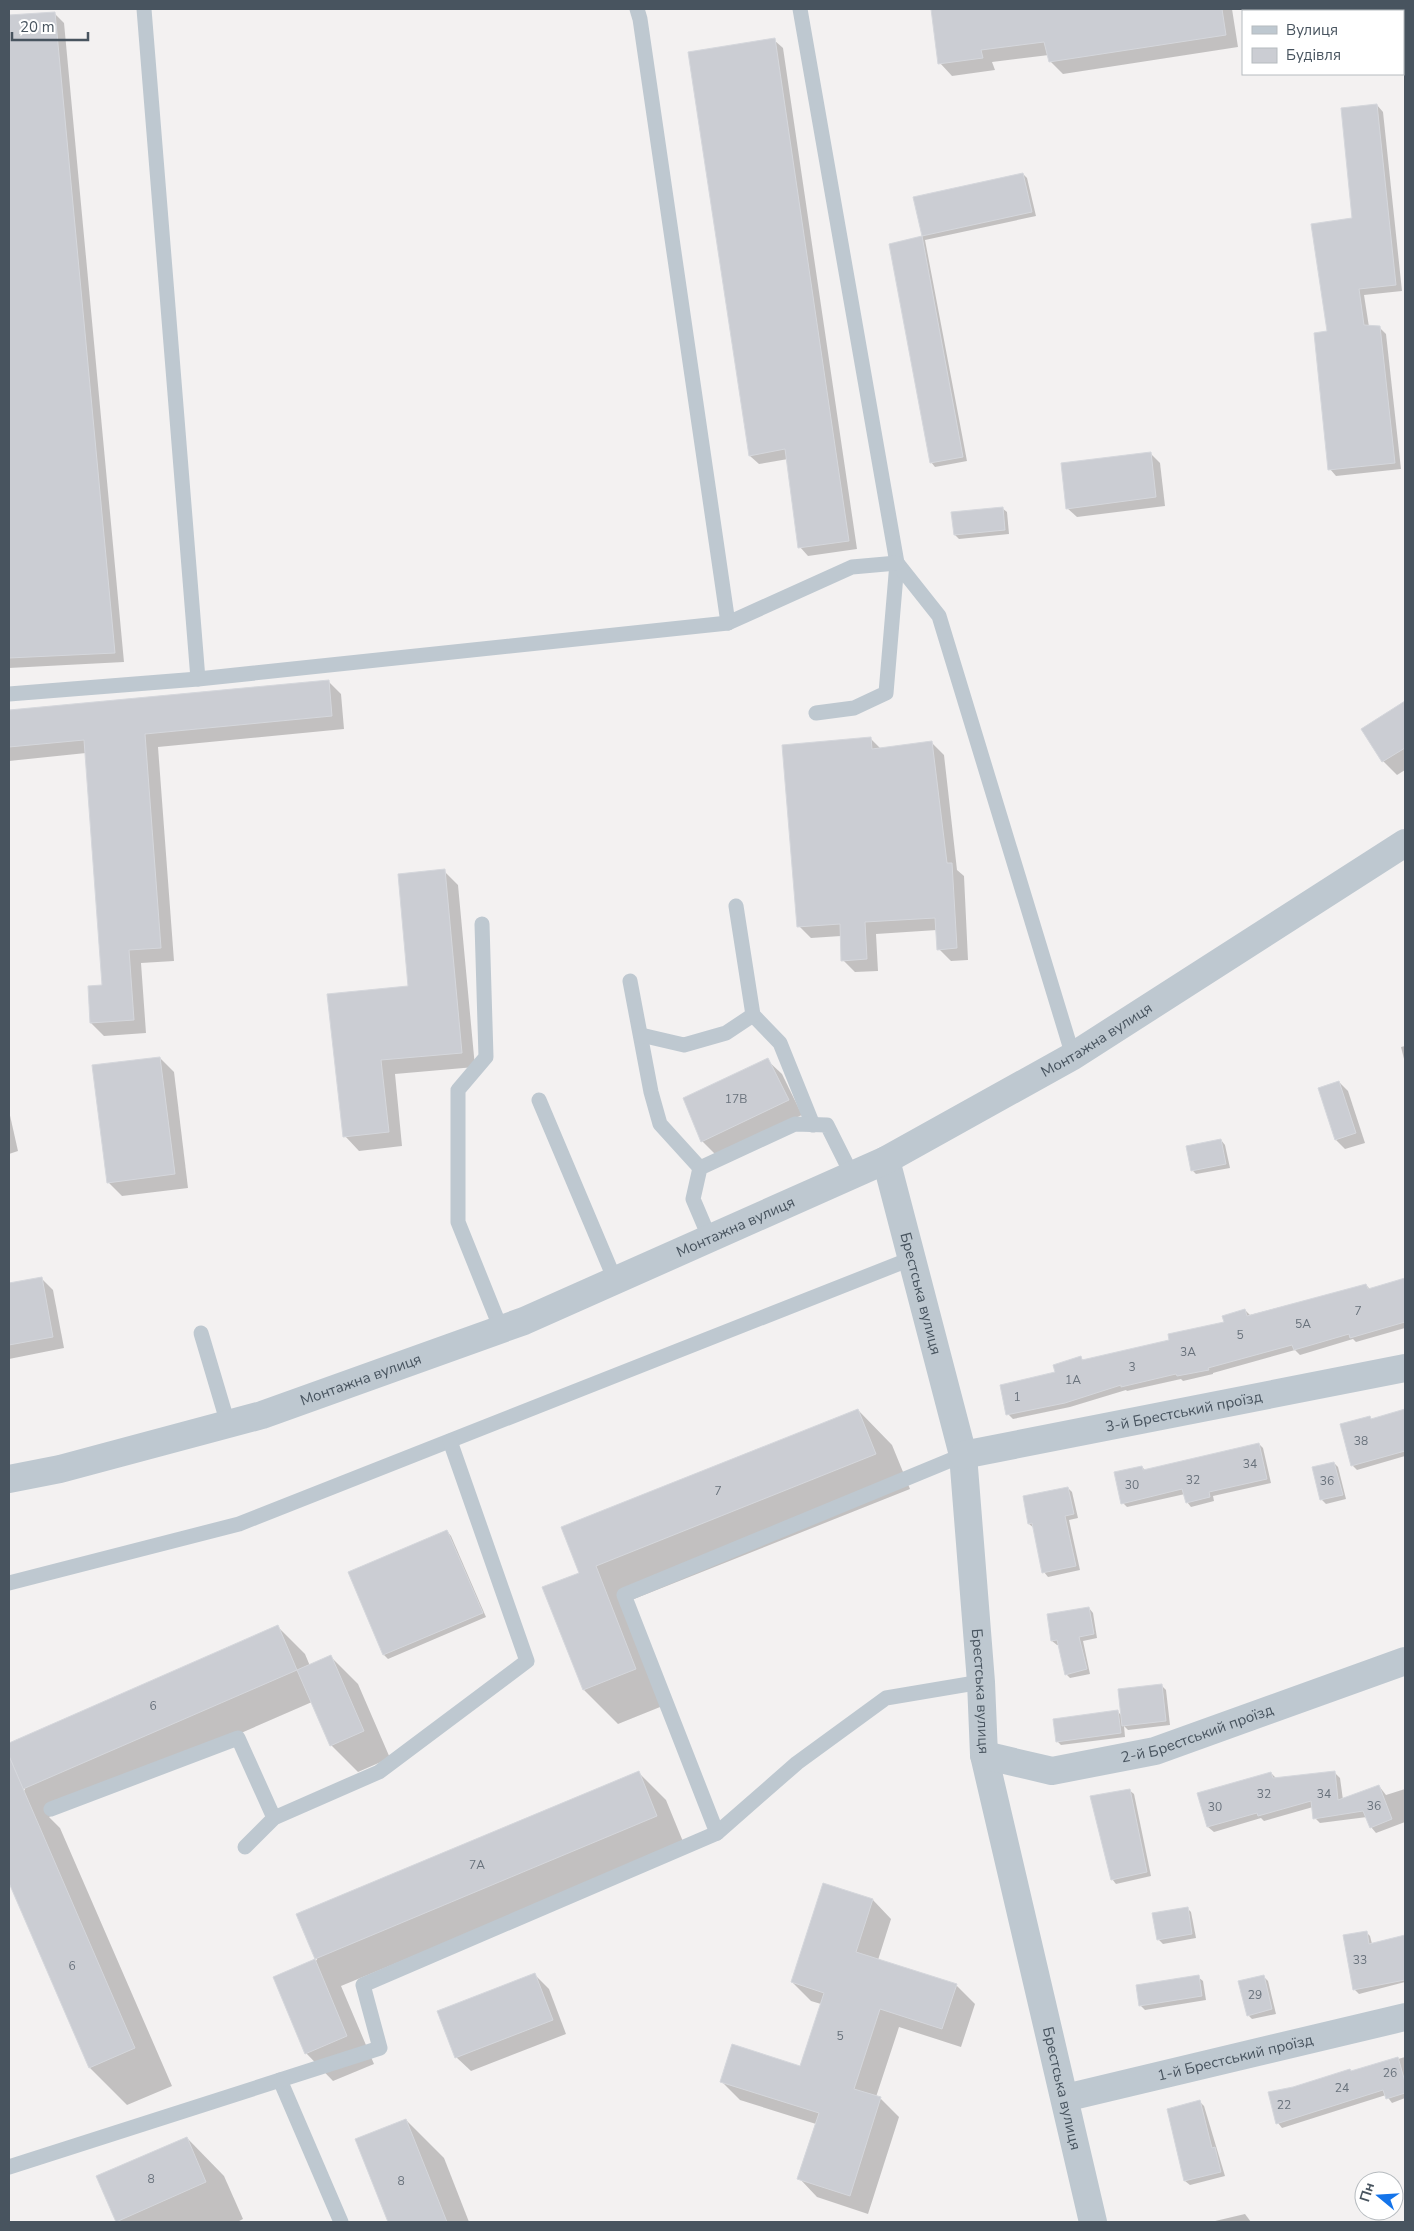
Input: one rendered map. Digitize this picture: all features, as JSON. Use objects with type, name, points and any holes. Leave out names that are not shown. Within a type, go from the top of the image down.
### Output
[{"type":"street","name":"Монтажна вулиця","points":[[9,1479],[60,1469],[262,1415],[500,1329],[886,1160],[1073,1056],[1405,844]]},
{"type":"street","name":"Брестська вулиця","points":[[886,1160],[963,1455],[981,1682],[984,1755],[1093,2222]]},
{"type":"street","name":"3-й Брестський проїзд","points":[[963,1455],[1405,1368]]},
{"type":"street","name":"2-й Брестський проїзд","points":[[984,1755],[1052,1771],[1155,1751],[1405,1661]]},
{"type":"street","name":"1-й Брестський проїзд","points":[[1065,2098],[1405,2017]]},
{"type":"lane","points":[[144,9],[198,680]]},
{"type":"lane","points":[[637,9],[640,19],[728,623]]},
{"type":"lane","points":[[800,9],[897,563],[886,693],[854,708],[816,713]]},
{"type":"lane","points":[[9,694],[198,680],[728,623],[852,566],[897,563]]},
{"type":"lane","points":[[897,563],[939,616],[1073,1056]]},
{"type":"lane","points":[[736,906],[753,1015],[780,1043],[813,1125]]},
{"type":"lane","points":[[482,924],[486,1057],[458,1090],[458,1222],[500,1329]]},
{"type":"lane","points":[[630,981],[651,1092],[660,1124],[700,1168]]},
{"type":"lane","points":[[641,1035],[684,1045],[726,1033],[753,1015]]},
{"type":"lane","points":[[539,1100],[615,1280]]},
{"type":"lane","points":[[700,1168],[795,1124],[827,1125],[852,1175]]},
{"type":"lane","points":[[700,1168],[693,1199],[710,1238]]},
{"type":"lane","points":[[9,1583],[239,1524],[913,1258]]},
{"type":"lane","points":[[201,1333],[228,1424]]},
{"type":"lane","points":[[245,1847],[274,1818],[379,1772],[527,1661],[450,1441]]},
{"type":"lane","points":[[717,1833],[624,1595],[963,1455]]},
{"type":"lane","points":[[9,2167],[380,2048],[362,1985],[717,1833],[797,1763],[886,1698],[981,1682]]},
{"type":"lane","points":[[51,1809],[238,1738],[274,1818]]},
{"type":"lane","points":[[280,2080],[341,2222]]},
{"type":"building","points":[[931,9],[1222,9],[1226,35],[1049,62],[1044,42],[981,50],[983,58],[938,64]]},
{"type":"building","points":[[55,12],[115,653],[9,658],[9,15]]},
{"type":"building","points":[[775,38],[849,541],[798,548],[785,449],[749,456],[688,52]]},
{"type":"building","points":[[1377,104],[1396,285],[1359,289],[1364,325],[1380,326],[1395,463],[1328,470],[1314,333],[1327,331],[1311,224],[1352,218],[1341,108]]},
{"type":"building","points":[[1023,173],[1032,212],[922,236],[913,197]]},
{"type":"building","points":[[922,236],[963,457],[930,463],[889,244]]},
{"type":"building","points":[[1151,452],[1156,497],[1066,509],[1061,463]]},
{"type":"building","points":[[1003,507],[1005,530],[954,535],[951,512]]},
{"type":"building","points":[[329,680],[332,716],[145,734],[161,948],[129,950],[134,1020],[90,1023],[88,986],[102,985],[84,740],[9,747],[9,710]]},
{"type":"building","points":[[1405,701],[1405,748],[1382,762],[1361,729]]},
{"type":"building","points":[[871,737],[872,749],[932,741],[947,863],[952,863],[957,948],[937,950],[935,918],[865,922],[867,959],[841,961],[840,924],[797,927],[782,745]]},
{"type":"building","points":[[445,869],[462,1053],[381,1060],[389,1132],[343,1137],[327,994],[408,986],[398,874]]},
{"type":"building","points":[[160,1057],[175,1174],[107,1183],[92,1065]]},
{"type":"building","points":[[768,1058],[789,1100],[701,1142],[683,1098]]},
{"type":"building","points":[[1339,1081],[1356,1133],[1335,1140],[1318,1088]]},
{"type":"building","points":[[1221,1139],[1226,1164],[1191,1171],[1186,1146]]},
{"type":"building","points":[[42,1277],[53,1337],[9,1345],[9,1283]]},
{"type":"building","points":[[1405,1278],[1405,1322],[1350,1338],[1349,1334],[1294,1350],[1292,1345],[1208,1368],[1209,1370],[1177,1376],[1176,1374],[1121,1387],[1121,1385],[1065,1403],[1006,1415],[1000,1385],[1055,1372],[1053,1365],[1081,1356],[1082,1360],[1169,1340],[1168,1334],[1224,1322],[1222,1316],[1245,1309],[1247,1316],[1366,1284],[1368,1289]]},
{"type":"building","points":[[858,1409],[876,1454],[596,1566],[636,1669],[583,1690],[542,1587],[579,1573],[561,1527]]},
{"type":"building","points":[[1405,1409],[1405,1451],[1351,1466],[1340,1424],[1370,1416],[1371,1419]]},
{"type":"building","points":[[1259,1443],[1267,1479],[1209,1492],[1210,1497],[1186,1503],[1182,1489],[1121,1504],[1114,1472],[1142,1466],[1143,1470]]},
{"type":"building","points":[[1334,1462],[1343,1495],[1320,1500],[1312,1467]]},
{"type":"building","points":[[1068,1487],[1074,1514],[1065,1516],[1076,1566],[1042,1573],[1032,1523],[1028,1524],[1023,1496]]},
{"type":"building","points":[[447,1530],[483,1613],[383,1655],[348,1572]]},
{"type":"building","points":[[1089,1607],[1094,1634],[1079,1637],[1087,1669],[1065,1675],[1057,1640],[1051,1641],[1047,1614]]},
{"type":"building","points":[[278,1625],[297,1670],[23,1789],[9,1756],[9,1743]]},
{"type":"building","points":[[331,1655],[364,1731],[330,1746],[297,1670]]},
{"type":"building","points":[[1162,1684],[1166,1721],[1122,1726],[1118,1689]]},
{"type":"building","points":[[1118,1710],[1121,1733],[1056,1742],[1053,1719]]},
{"type":"building","points":[[9,1756],[135,2048],[89,2068],[9,1883]]},
{"type":"building","points":[[639,1771],[657,1816],[315,1959],[296,1914]]},
{"type":"building","points":[[1335,1771],[1338,1800],[1379,1785],[1392,1819],[1370,1828],[1363,1811],[1313,1819],[1311,1801],[1258,1816],[1257,1813],[1207,1827],[1197,1793],[1271,1772],[1273,1778]]},
{"type":"building","points":[[1130,1789],[1147,1872],[1111,1880],[1090,1796]]},
{"type":"building","points":[[823,1883],[873,1899],[856,1952],[957,1984],[942,2029],[880,2009],[854,2089],[881,2097],[850,2196],[797,2179],[819,2113],[720,2082],[732,2044],[800,2066],[824,1993],[791,1982]]},
{"type":"building","points":[[1188,1907],[1192,1934],[1157,1940],[1152,1913]]},
{"type":"building","points":[[1367,1931],[1369,1944],[1405,1935],[1405,1980],[1353,1990],[1343,1935]]},
{"type":"building","points":[[315,1959],[347,2036],[305,2054],[273,1977]]},
{"type":"building","points":[[535,1973],[553,2020],[455,2058],[437,2011]]},
{"type":"building","points":[[1199,1975],[1202,1996],[1139,2006],[1136,1985]]},
{"type":"building","points":[[1264,1975],[1272,2009],[1247,2016],[1238,1981]]},
{"type":"building","points":[[1398,2057],[1405,2082],[1405,2093],[1386,2099],[1383,2090],[1276,2124],[1268,2092],[1293,2087],[1350,2069],[1351,2071]]},
{"type":"building","points":[[1200,2100],[1212,2148],[1215,2147],[1221,2172],[1184,2181],[1167,2109]]},
{"type":"building","points":[[406,2119],[447,2222],[388,2222],[355,2139]]},
{"type":"building","points":[[187,2137],[206,2182],[116,2222],[96,2176]]}]
